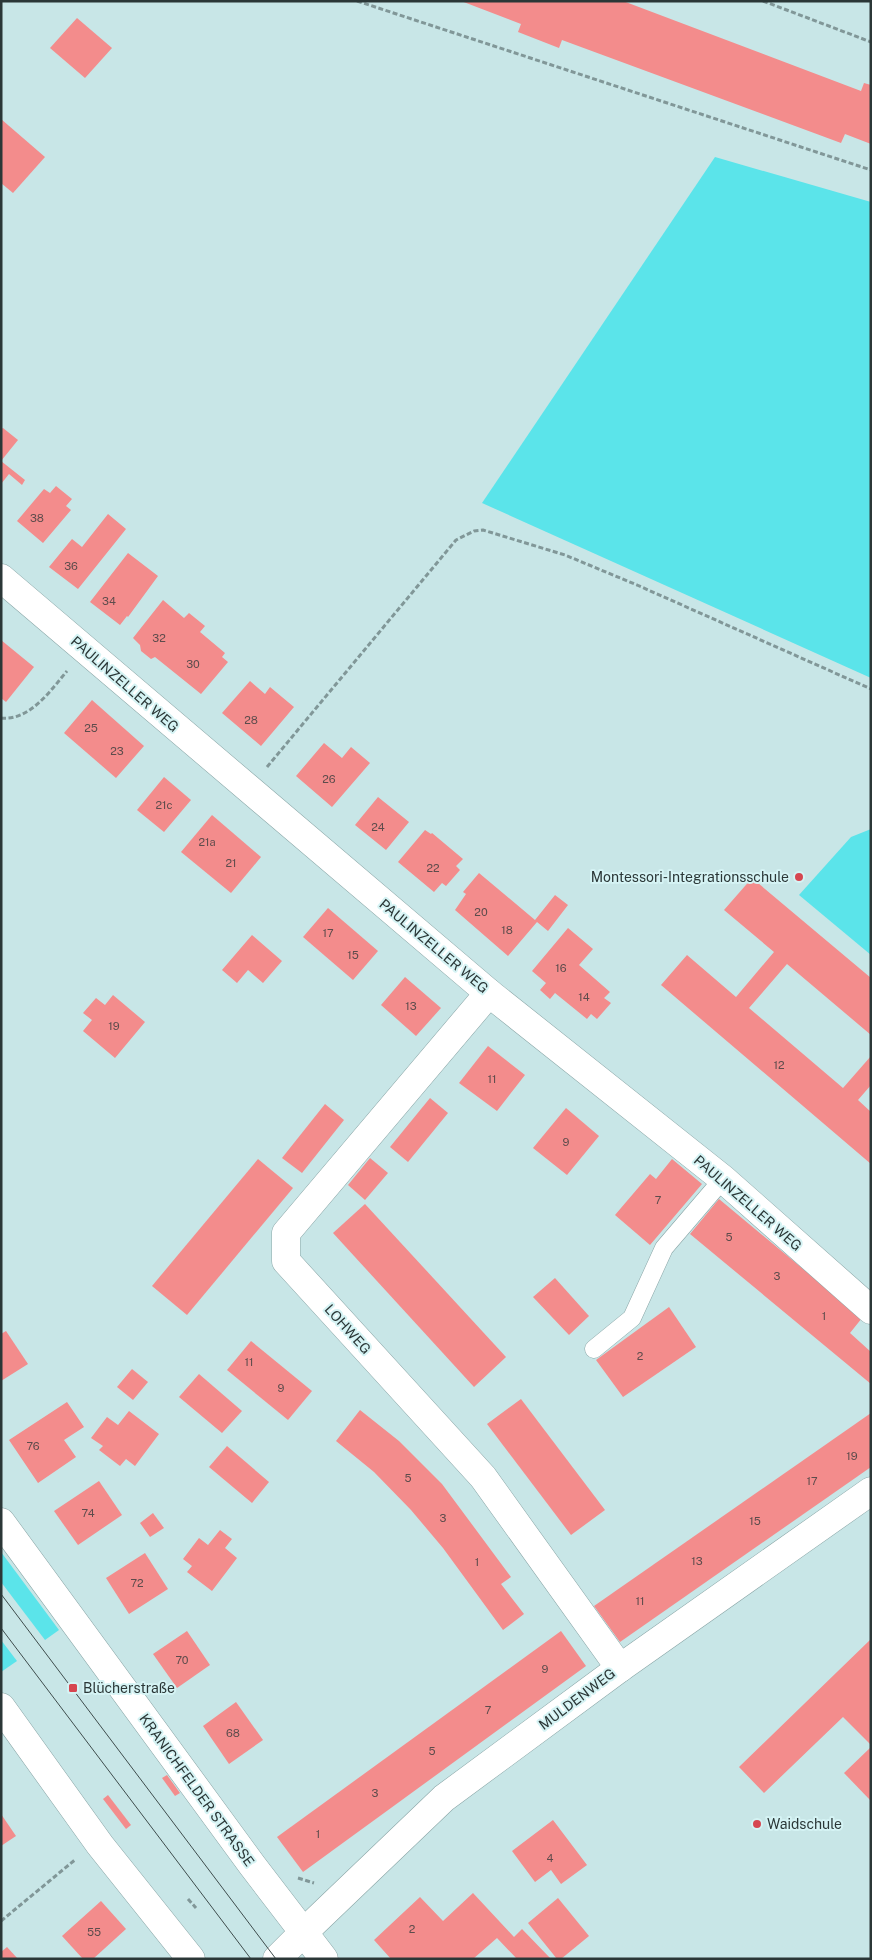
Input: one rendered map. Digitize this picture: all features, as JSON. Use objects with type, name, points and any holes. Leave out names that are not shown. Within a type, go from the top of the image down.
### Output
[{"type":"street","name":"PAULINZELLER WEG","points":[[1,578],[489,993],[723,1179],[871,1310]]},
{"type":"street","name":"LOHWEG","points":[[489,993],[286,1232],[286,1261],[483,1477],[620,1668]]},
{"type":"street","name":"MULDENWEG","points":[[277,1959],[444,1798],[620,1668],[871,1490]]},
{"type":"street","name":"KRANICHFELDER STRASSE","points":[[1,1522],[324,1959]]},
{"type":"street","points":[[1,1707],[100,1845],[191,1959]]},
{"type":"lane","points":[[594,1349],[632,1318],[664,1248],[723,1179]]},
{"type":"path","points":[[357,1],[871,170]]},
{"type":"path","points":[[763,1],[871,42]]},
{"type":"path","points":[[248,790],[337,686],[456,540],[474,531],[484,530],[565,555],[871,689]]},
{"type":"path","points":[[1,718],[15,717],[41,701],[85,650]]},
{"type":"path","points":[[1,1921],[79,1857]]},
{"type":"path","points":[[188,1899],[196,1908]]},
{"type":"shaded area","points":[[715,157],[871,202],[871,678],[482,503]]},
{"type":"shaded area","points":[[871,829],[871,955],[799,895],[851,837]]},
{"type":"shaded area","points":[[1,1552],[59,1630],[45,1640],[1,1582]]},
{"type":"shaded area","points":[[1,1640],[17,1661],[1,1672]]},
{"type":"building","points":[[461,1],[623,1],[861,91],[864,83],[871,85],[871,144],[845,134],[841,143],[562,40],[559,48],[518,32],[521,24]]},
{"type":"building","points":[[77,18],[112,48],[85,78],[50,48]]},
{"type":"building","points":[[1,119],[45,157],[13,193],[1,183]]},
{"type":"building","points":[[3,428],[18,440],[1,461],[1,429]]},
{"type":"building","points":[[1,461],[25,480],[22,485],[9,474],[1,484]]},
{"type":"building","points":[[56,486],[72,499],[66,506],[71,510],[43,543],[17,521],[44,489],[50,493]]},
{"type":"building","points":[[108,514],[126,529],[78,589],[49,567],[72,539],[82,547]]},
{"type":"building","points":[[128,553],[158,576],[120,625],[90,602]]},
{"type":"building","points":[[163,600],[184,618],[189,613],[205,626],[200,632],[225,653],[222,657],[228,662],[201,694],[155,657],[151,659],[141,651],[140,645],[133,638]]},
{"type":"building","points":[[1,640],[34,667],[6,702],[1,698]]},
{"type":"building","points":[[250,681],[265,694],[270,687],[294,707],[261,746],[222,713]]},
{"type":"building","points":[[92,700],[144,746],[116,778],[64,733]]},
{"type":"building","points":[[324,743],[342,758],[351,747],[370,763],[332,807],[296,776]]},
{"type":"building","points":[[164,777],[191,800],[164,832],[137,810]]},
{"type":"building","points":[[378,797],[409,822],[386,850],[355,825]]},
{"type":"building","points":[[212,815],[261,857],[231,893],[181,852]]},
{"type":"building","points":[[425,830],[432,833],[463,859],[456,866],[460,870],[446,886],[442,883],[434,892],[398,862]]},
{"type":"building","points":[[479,873],[535,920],[555,895],[568,905],[548,931],[537,922],[508,956],[455,910],[466,894],[463,892]]},
{"type":"building","points":[[752,878],[871,978],[871,1035],[787,964],[749,1008],[843,1088],[871,1056],[871,1085],[858,1100],[871,1112],[871,1164],[661,985],[687,955],[736,997],[774,952],[724,910]]},
{"type":"building","points":[[328,908],[378,951],[353,980],[303,937]]},
{"type":"building","points":[[568,928],[593,949],[579,965],[610,992],[604,998],[611,1003],[597,1019],[591,1014],[587,1019],[555,993],[550,999],[540,990],[546,983],[532,971]]},
{"type":"building","points":[[252,935],[282,961],[263,983],[248,970],[237,983],[222,970]]},
{"type":"building","points":[[405,977],[441,1008],[416,1036],[381,1005]]},
{"type":"building","points":[[113,995],[145,1022],[115,1058],[83,1031],[92,1020],[83,1013],[96,998],[105,1005]]},
{"type":"building","points":[[488,1046],[525,1075],[497,1111],[459,1083]]},
{"type":"building","points":[[430,1098],[448,1113],[408,1162],[390,1147]]},
{"type":"building","points":[[325,1104],[344,1120],[302,1173],[282,1158]]},
{"type":"building","points":[[566,1108],[599,1136],[567,1175],[533,1148]]},
{"type":"building","points":[[370,1158],[388,1173],[365,1200],[348,1185]]},
{"type":"building","points":[[258,1159],[293,1188],[187,1315],[152,1286]]},
{"type":"building","points":[[672,1159],[702,1184],[650,1245],[615,1215],[650,1174],[656,1179]]},
{"type":"building","points":[[719,1199],[862,1318],[850,1333],[871,1352],[871,1384],[690,1234]]},
{"type":"building","points":[[365,1204],[506,1357],[474,1387],[333,1233]]},
{"type":"building","points":[[555,1278],[589,1316],[569,1335],[533,1297]]},
{"type":"building","points":[[669,1307],[696,1347],[623,1397],[596,1360]]},
{"type":"building","points":[[6,1331],[28,1364],[1,1381],[1,1334]]},
{"type":"building","points":[[251,1341],[312,1391],[288,1420],[227,1370]]},
{"type":"building","points":[[132,1369],[148,1382],[133,1400],[117,1387]]},
{"type":"building","points":[[199,1374],[242,1411],[222,1433],[179,1397]]},
{"type":"building","points":[[521,1399],[605,1510],[571,1535],[487,1424]]},
{"type":"building","points":[[67,1402],[84,1427],[64,1440],[76,1457],[38,1483],[9,1440]]},
{"type":"building","points":[[360,1410],[399,1441],[442,1484],[511,1577],[501,1584],[524,1614],[503,1630],[443,1548],[411,1510],[374,1472],[336,1441]]},
{"type":"building","points":[[129,1411],[159,1434],[135,1466],[126,1459],[120,1466],[99,1450],[103,1446],[91,1438],[107,1417],[118,1425]]},
{"type":"building","points":[[871,1413],[871,1467],[620,1642],[594,1606]]},
{"type":"building","points":[[227,1446],[269,1482],[252,1503],[209,1467]]},
{"type":"building","points":[[99,1481],[122,1515],[78,1545],[54,1511]]},
{"type":"building","points":[[153,1513],[164,1528],[150,1537],[140,1523]]},
{"type":"building","points":[[220,1530],[232,1539],[225,1548],[237,1558],[212,1591],[187,1572],[192,1566],[183,1559],[199,1538],[208,1545]]},
{"type":"building","points":[[145,1553],[168,1589],[129,1614],[106,1578]]},
{"type":"building","points":[[187,1631],[210,1665],[177,1688],[153,1654]]},
{"type":"building","points":[[561,1631],[586,1666],[303,1872],[277,1837]]},
{"type":"building","points":[[871,1639],[871,1745],[843,1717],[764,1793],[739,1767]]},
{"type":"building","points":[[236,1702],[263,1740],[229,1764],[203,1726]]},
{"type":"building","points":[[871,1747],[871,1801],[844,1773]]},
{"type":"building","points":[[167,1775],[180,1793],[175,1796],[162,1778]]},
{"type":"building","points":[[108,1795],[131,1825],[126,1829],[103,1799]]},
{"type":"building","points":[[1,1814],[16,1836],[1,1846]]},
{"type":"building","points":[[553,1820],[587,1865],[561,1884],[551,1870],[535,1882],[512,1851]]},
{"type":"building","points":[[473,1893],[514,1937],[522,1929],[551,1959],[517,1959],[497,1938],[473,1959],[391,1959],[374,1940],[420,1897],[443,1921]]},
{"type":"building","points":[[558,1898],[589,1936],[561,1959],[557,1959],[528,1923]]},
{"type":"building","points":[[101,1901],[126,1929],[93,1959],[83,1959],[62,1936]]},
{"type":"building","points":[[7,1947],[18,1959],[1,1959],[1,1952]]},
{"type":"tram line","points":[[1,1594],[276,1959]]},
{"type":"tram line","points":[[1,1628],[251,1959]]},
{"type":"place","name":"Montessori-Integrationsschule","points":[[799,877]]},
{"type":"place","name":"Blücherstraße","points":[[73,1688]]},
{"type":"place","name":"Waidschule","points":[[757,1824]]}]
